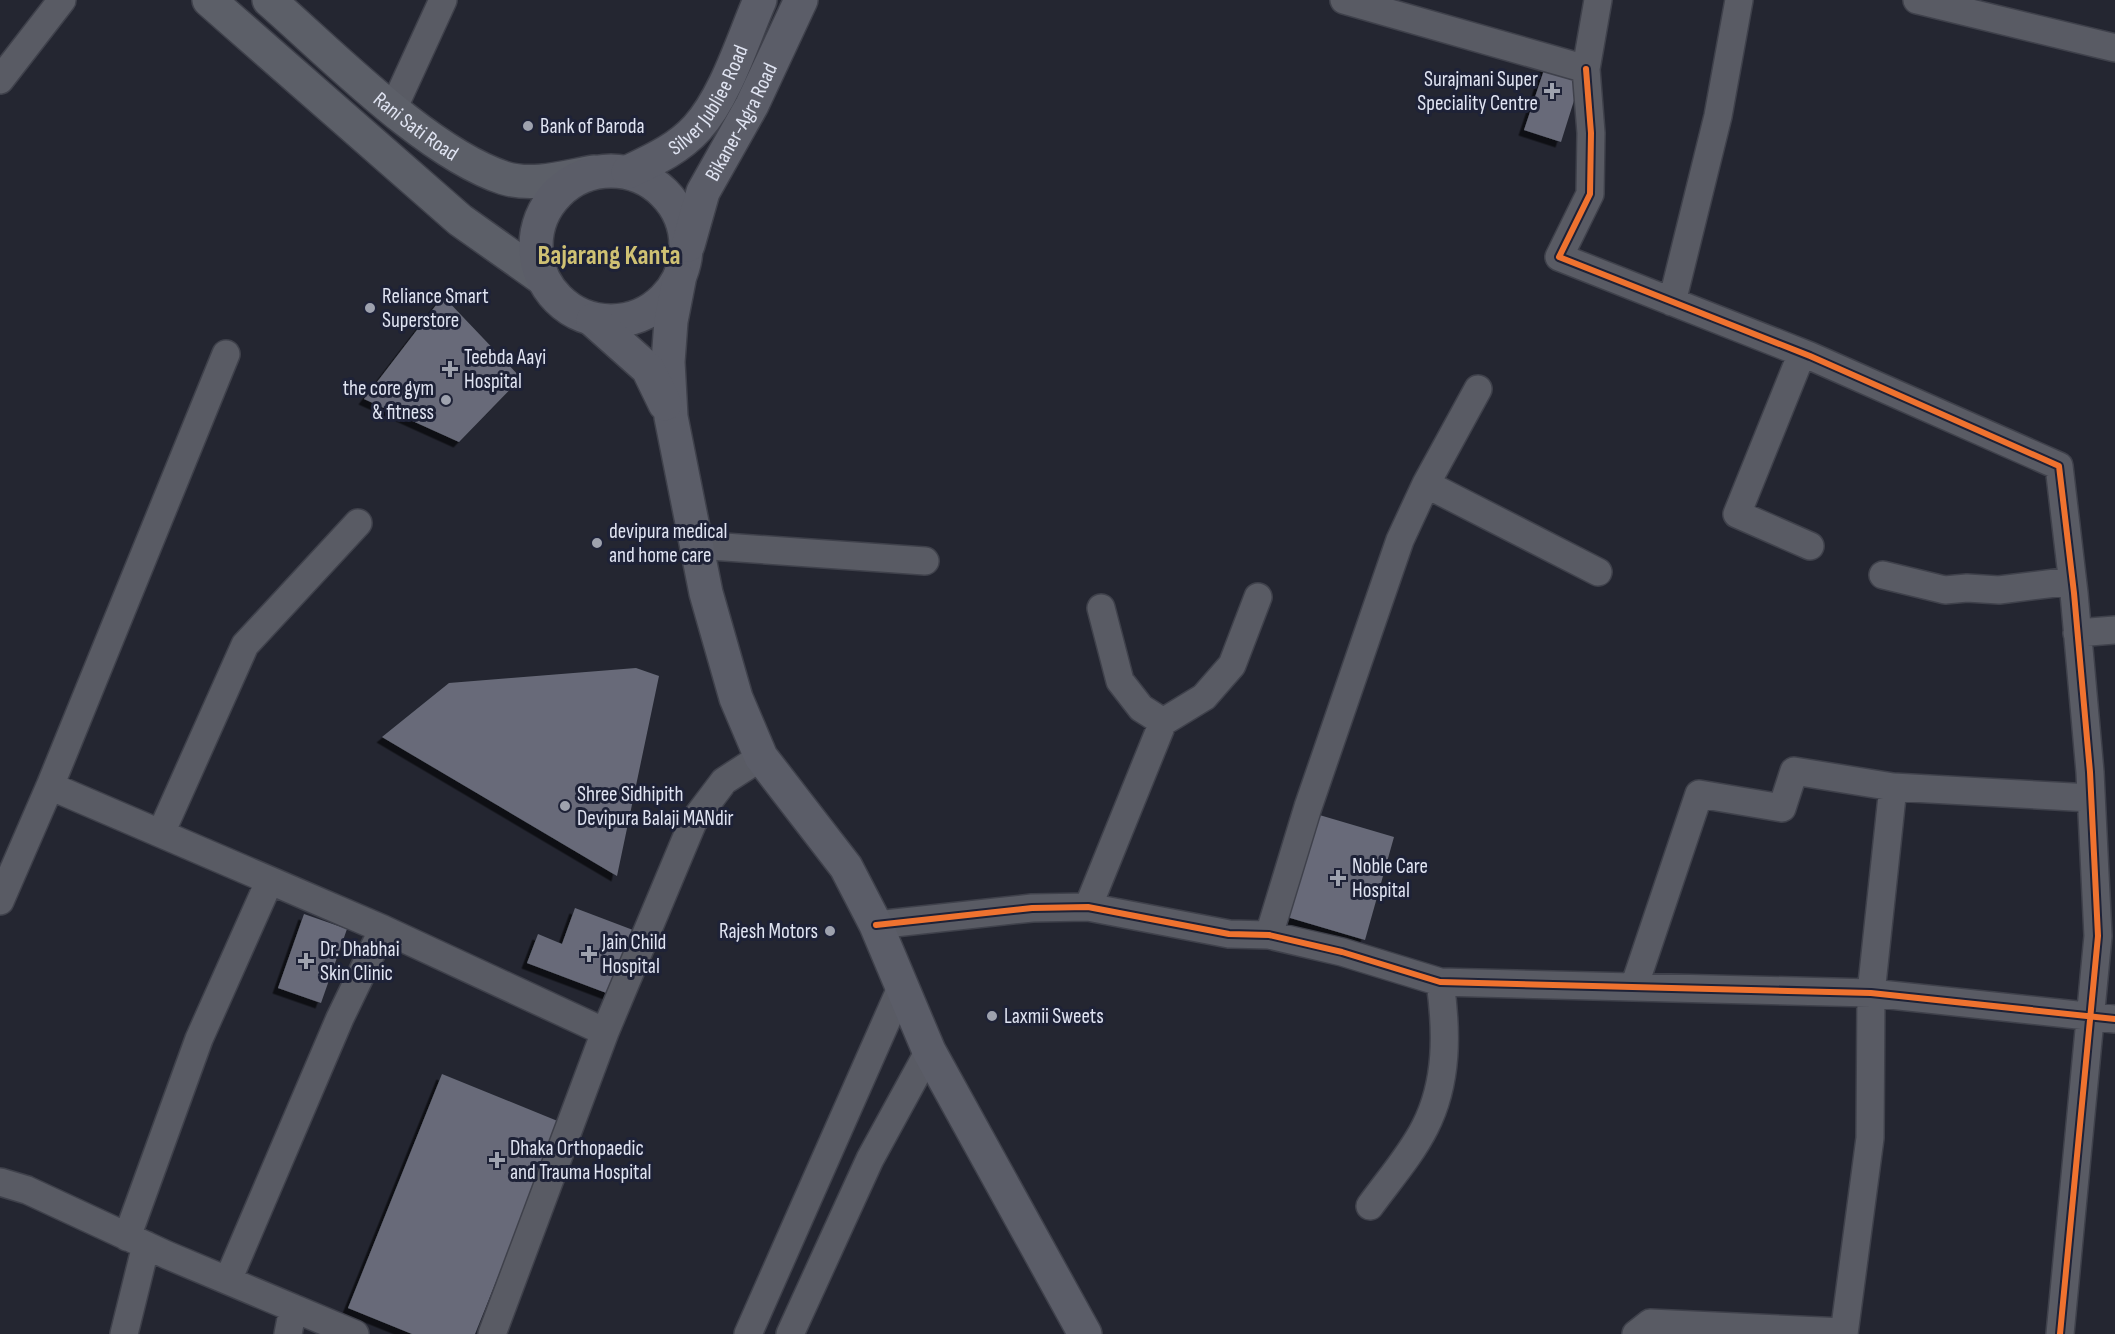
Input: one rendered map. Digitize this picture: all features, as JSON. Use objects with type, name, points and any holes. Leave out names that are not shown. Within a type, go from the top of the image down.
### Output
[{"type":"main road","name":"Silver Jubliee Road","points":[[628,172],[667,154],[698,128],[721,90],[760,0]]},
{"type":"main road","name":"Bikaner-Agra Road","points":[[687,247],[703,192],[752,105],[801,0]]},
{"type":"main road","points":[[671,417],[648,369],[593,320],[563,306],[542,279],[534,245],[542,212],[563,186],[594,172],[628,172],[659,187],[680,213],[687,247],[671,321],[668,362],[671,417],[706,593],[736,698],[761,757],[846,867],[876,925],[929,1051],[1085,1334]]},
{"type":"main road","points":[[593,320],[627,321],[658,306],[680,280]]},
{"type":"street","points":[[0,80],[62,0]]},
{"type":"street","points":[[209,0],[451,212],[542,279]]},
{"type":"street","name":"Rani Sati Road","points":[[268,0],[393,109],[446,149],[505,179],[542,182],[594,172]]},
{"type":"street","points":[[393,109],[442,0]]},
{"type":"street","points":[[1344,0],[1586,69]]},
{"type":"street","points":[[1598,0],[1586,69],[1591,133],[1590,194],[1559,257],[1802,353],[2059,466],[2072,581],[2091,798],[2103,1017],[2060,1334]]},
{"type":"street","points":[[1672,302],[1718,116],[1739,0]]},
{"type":"street","points":[[1917,0],[2115,48]]},
{"type":"street","points":[[1802,353],[1737,514],[1810,546]]},
{"type":"street","points":[[0,901],[50,786],[226,354]]},
{"type":"street","points":[[1269,935],[1308,807],[1396,552],[1426,484],[1478,389]]},
{"type":"street","points":[[1426,484],[1598,572]]},
{"type":"street","points":[[161,832],[245,645],[358,523]]},
{"type":"street","points":[[696,545],[925,561]]},
{"type":"street","points":[[1883,575],[1945,590],[1967,588],[1999,590],[2072,581]]},
{"type":"street","points":[[1088,907],[1163,722],[1204,697],[1233,665],[1258,597]]},
{"type":"street","points":[[1101,608],[1120,681],[1141,708],[1163,722]]},
{"type":"street","points":[[2077,633],[2115,630]]},
{"type":"street","points":[[492,1334],[605,1032],[693,822],[724,781],[761,757]]},
{"type":"street","points":[[1634,987],[1699,794],[1782,808],[1794,771],[1893,787],[2091,798]]},
{"type":"street","points":[[50,786],[383,929],[605,1032]]},
{"type":"street","points":[[1636,1334],[1650,1323],[1844,1333],[1870,1138],[1871,993],[1893,787]]},
{"type":"street","points":[[124,1334],[136,1241],[199,1039],[269,882]]},
{"type":"street","points":[[876,925],[1032,908],[1088,907],[1229,934],[1269,935],[1342,952],[1440,982],[1871,993],[2103,1017]]},
{"type":"street","points":[[228,1280],[340,1018],[383,929]]},
{"type":"street","points":[[1370,1206],[1425,1127],[1443,1076],[1445,1019],[1440,982]]},
{"type":"street","points":[[748,1334],[901,988]]},
{"type":"street","points":[[789,1334],[865,1169],[929,1051]]},
{"type":"street","points":[[0,1182],[27,1190],[136,1241],[355,1334]]},
{"type":"street","points":[[288,1334],[293,1308]]},
{"type":"building","points":[[1547,61],[1583,72],[1561,142],[1524,130]]},
{"type":"building","points":[[443,296],[521,378],[459,442],[364,399]]},
{"type":"building","name":"Shree Sidhipith Devipura Balaji MANdir","points":[[636,668],[659,676],[617,876],[382,737],[449,683]]},
{"type":"building","points":[[1316,814],[1394,837],[1365,940],[1287,917]]},
{"type":"building","points":[[575,908],[633,930],[609,994],[527,963],[538,934],[562,944]]},
{"type":"building","points":[[304,914],[347,929],[321,1003],[278,988]]},
{"type":"building","points":[[442,1074],[560,1122],[475,1334],[412,1334],[348,1308]]},
{"type":"cycle path","points":[[1586,69],[1591,133],[1590,194],[1559,257],[1810,356],[2059,466],[2074,593],[2090,772],[2098,936],[2060,1334]]},
{"type":"cycle path","points":[[876,925],[1032,908],[1088,907],[1229,934],[1269,935],[1342,952],[1440,982],[1871,993],[2115,1019]]},
{"type":"place","name":"Surajmani Super Speciality Centre","points":[[1552,91]]},
{"type":"place","name":"Bank of Baroda","points":[[528,126]]},
{"type":"place","name":"Reliance Smart Superstore","points":[[370,308]]},
{"type":"place","name":"Teebda Aayi Hospital","points":[[450,369]]},
{"type":"place","name":"the core gym & fitness","points":[[446,400]]},
{"type":"place","name":"devipura medical and home care","points":[[597,543]]},
{"type":"place","name":"Shree Sidhipith Devipura Balaji MANdir","points":[[565,806]]},
{"type":"place","name":"Noble Care Hospital","points":[[1338,878]]},
{"type":"place","name":"Rajesh Motors","points":[[830,931]]},
{"type":"place","name":"Jain Child Hospital","points":[[589,954]]},
{"type":"place","name":"Dr. Dhabhai Skin Clinic","points":[[306,961]]},
{"type":"place","name":"Laxmii Sweets","points":[[992,1016]]},
{"type":"place","name":"Dhaka Orthopaedic and Trauma Hospital","points":[[497,1160]]},
{"type":"district","name":"Bajarang Kanta","points":[[609,256]]}]
